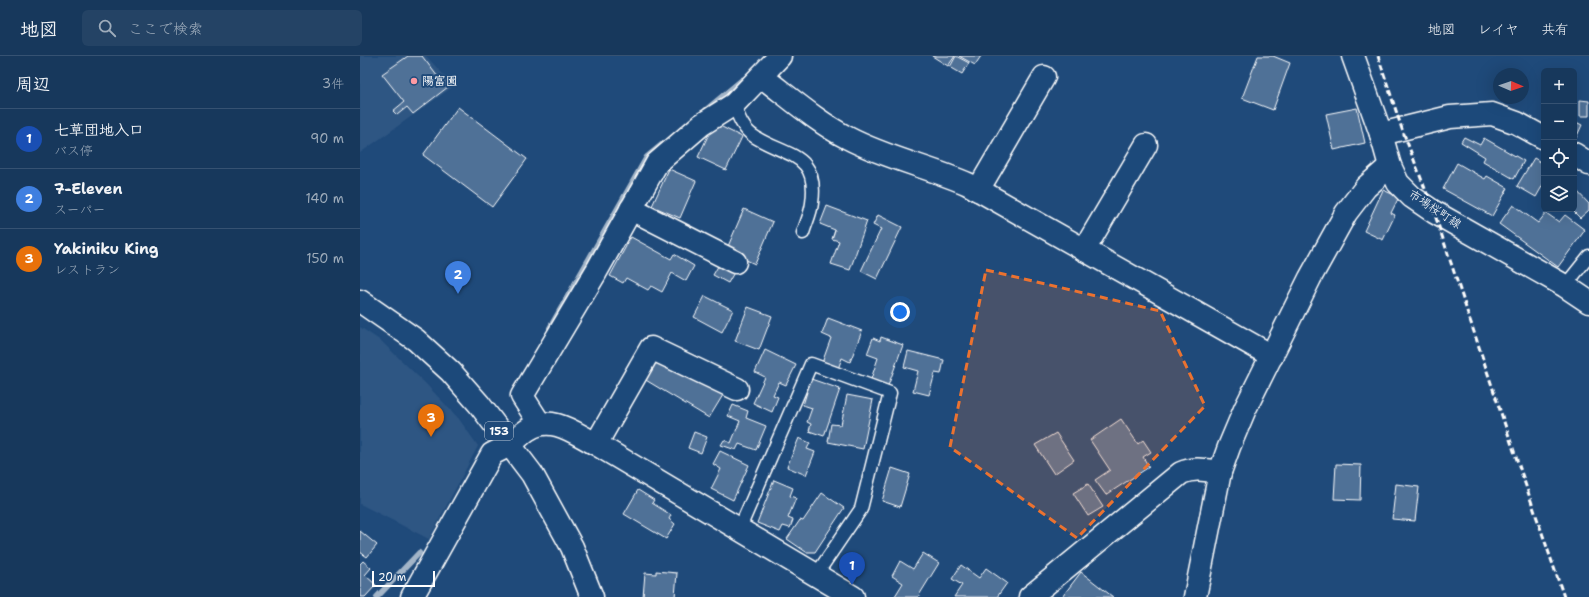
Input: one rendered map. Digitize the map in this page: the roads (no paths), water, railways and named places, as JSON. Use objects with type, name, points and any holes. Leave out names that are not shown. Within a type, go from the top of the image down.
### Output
[{"type":"main road","points":[[540,424],[522,396],[596,272],[657,163],[701,125],[734,104],[780,56]]},
{"type":"main road","name":"市場桜町線","points":[[1353,56],[1390,166],[1398,183],[1412,197],[1434,212],[1565,286],[1589,302]]},
{"type":"main road","points":[[761,76],[821,121],[848,138],[876,150],[950,177],[978,190],[1272,356]]},
{"type":"main road","points":[[978,190],[1044,77]]},
{"type":"main road","points":[[1380,134],[1450,117],[1492,114],[1517,123],[1541,136]]},
{"type":"main road","points":[[1084,250],[1146,145]]},
{"type":"main road","points":[[1577,156],[1589,164]]},
{"type":"main road","points":[[1195,597],[1220,472],[1245,409],[1310,278],[1346,213],[1366,187],[1390,166]]},
{"type":"main road","points":[[631,209],[735,262]]},
{"type":"main road","name":"153","points":[[360,301],[416,340],[451,372],[479,404],[532,474],[546,497],[572,547],[592,597]]},
{"type":"main road","points":[[596,444],[651,348],[737,389]]},
{"type":"main road","points":[[412,597],[492,454],[510,445],[529,429],[540,424],[550,423],[560,426],[596,444],[854,597]]},
{"type":"main road","points":[[1030,597],[1181,473],[1189,469],[1220,472]]},
{"type":"lane","points":[[734,104],[739,119],[754,136],[796,156],[808,167],[812,178],[813,193],[812,205],[803,233]]},
{"type":"lane","points":[[1565,286],[1589,256]]},
{"type":"lane","points":[[739,530],[811,364],[890,393],[860,508],[816,575]]},
{"type":"waterway","points":[[706,110],[742,80]]},
{"type":"waterway","points":[[550,328],[647,157],[664,143]]},
{"type":"waterway","points":[[377,597],[419,553]]},
{"type":"railway","points":[[1378,56],[1402,129],[1434,212],[1564,597]]},
{"type":"place","name":"陽富園","points":[[414,81]]},
{"type":"place","name":"7-Eleven","points":[[458,294]]},
{"type":"place","name":"Yakiniku King","points":[[431,437]]},
{"type":"place","name":"七草団地入口","points":[[852,585]]}]
